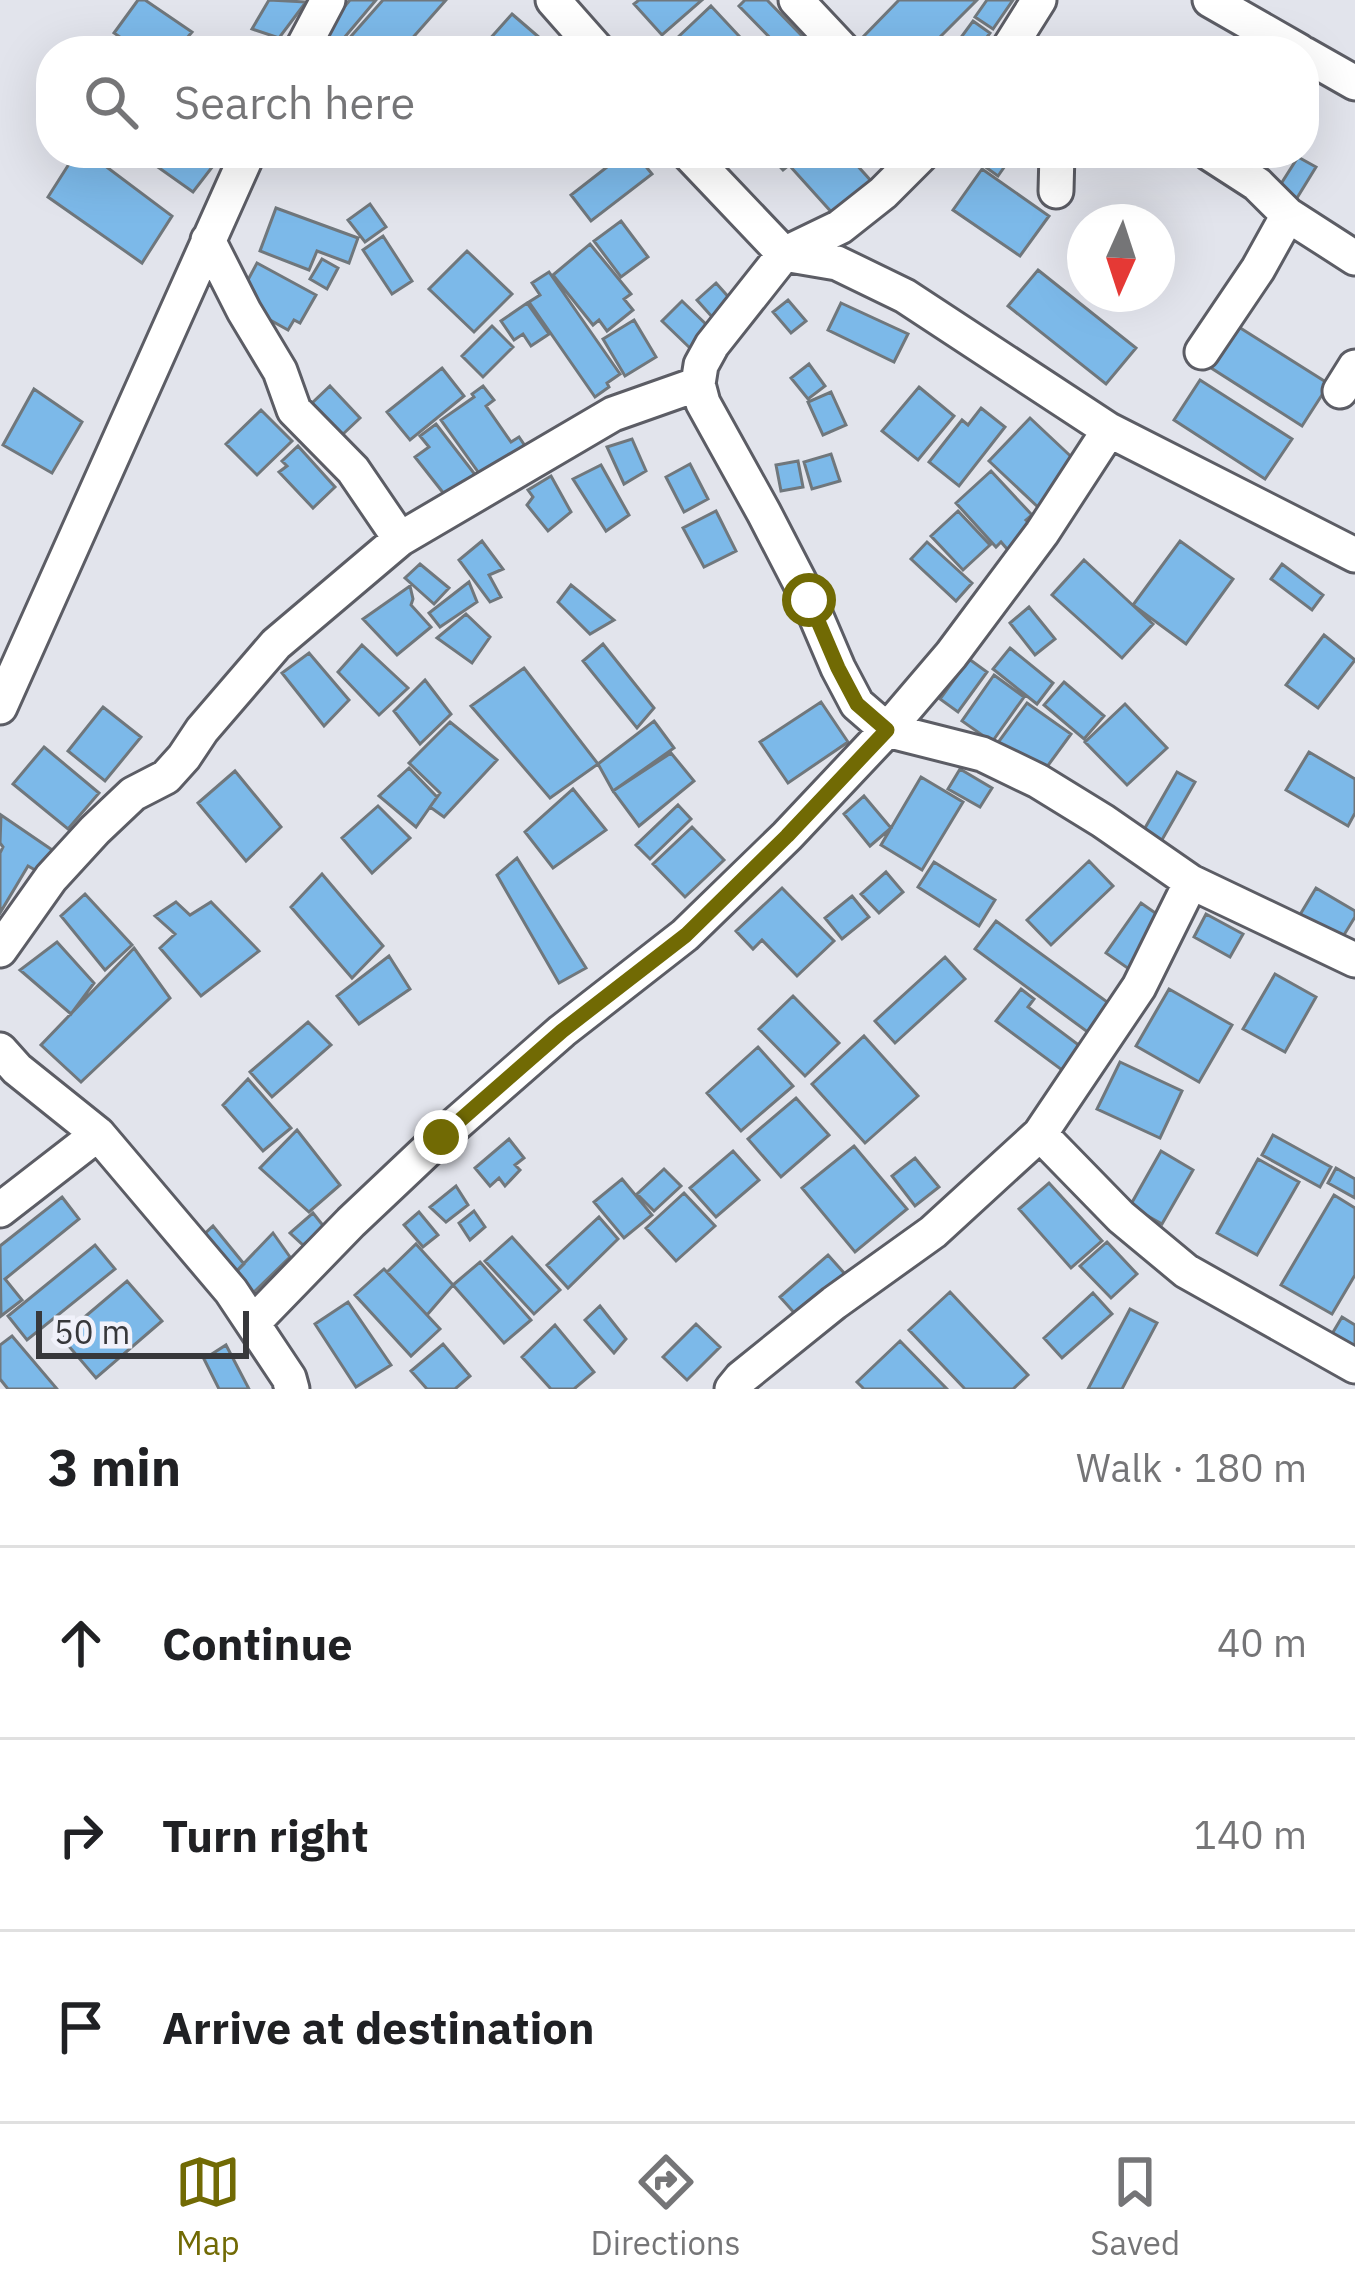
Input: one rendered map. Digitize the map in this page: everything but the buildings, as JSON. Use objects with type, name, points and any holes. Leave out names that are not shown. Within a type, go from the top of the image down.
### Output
[{"type":"street","points":[[309,36],[328,0]]},
{"type":"street","points":[[554,0],[585,36]]},
{"type":"street","points":[[796,0],[830,36]]},
{"type":"street","points":[[1016,36],[1039,0]]},
{"type":"street","points":[[1210,0],[1274,36]]},
{"type":"street","points":[[1319,62],[1355,83]]},
{"type":"street","points":[[0,707],[241,168]]},
{"type":"street","points":[[702,168],[784,254],[837,263],[905,296],[1109,430],[1355,555]]},
{"type":"street","points":[[908,168],[840,227],[784,254],[712,345],[698,384],[703,403],[809,600],[857,704],[887,730],[982,754],[1038,781],[1191,882],[1355,960]]},
{"type":"street","points":[[1056,191],[1057,168]]},
{"type":"street","points":[[1232,168],[1257,184],[1288,215],[1355,258]]},
{"type":"street","points":[[1202,352],[1288,215]]},
{"type":"street","points":[[208,240],[280,370],[294,410],[353,470],[400,539]]},
{"type":"street","points":[[0,950],[51,878],[94,830],[133,794],[166,777],[276,644],[400,539],[614,414],[698,384]]},
{"type":"street","points":[[253,1323],[441,1137],[562,1031],[686,935],[787,836],[951,656],[1109,430]]},
{"type":"street","points":[[732,1389],[834,1303],[933,1232],[1040,1134],[1139,987],[1191,882]]},
{"type":"street","points":[[0,1050],[98,1134],[231,1291],[292,1389]]},
{"type":"street","points":[[0,1210],[98,1134]]},
{"type":"street","points":[[1040,1134],[1121,1217],[1186,1271],[1355,1366]]},
{"type":"route","points":[[441,1137],[562,1031],[686,935],[887,730],[857,704],[809,600]]}]
